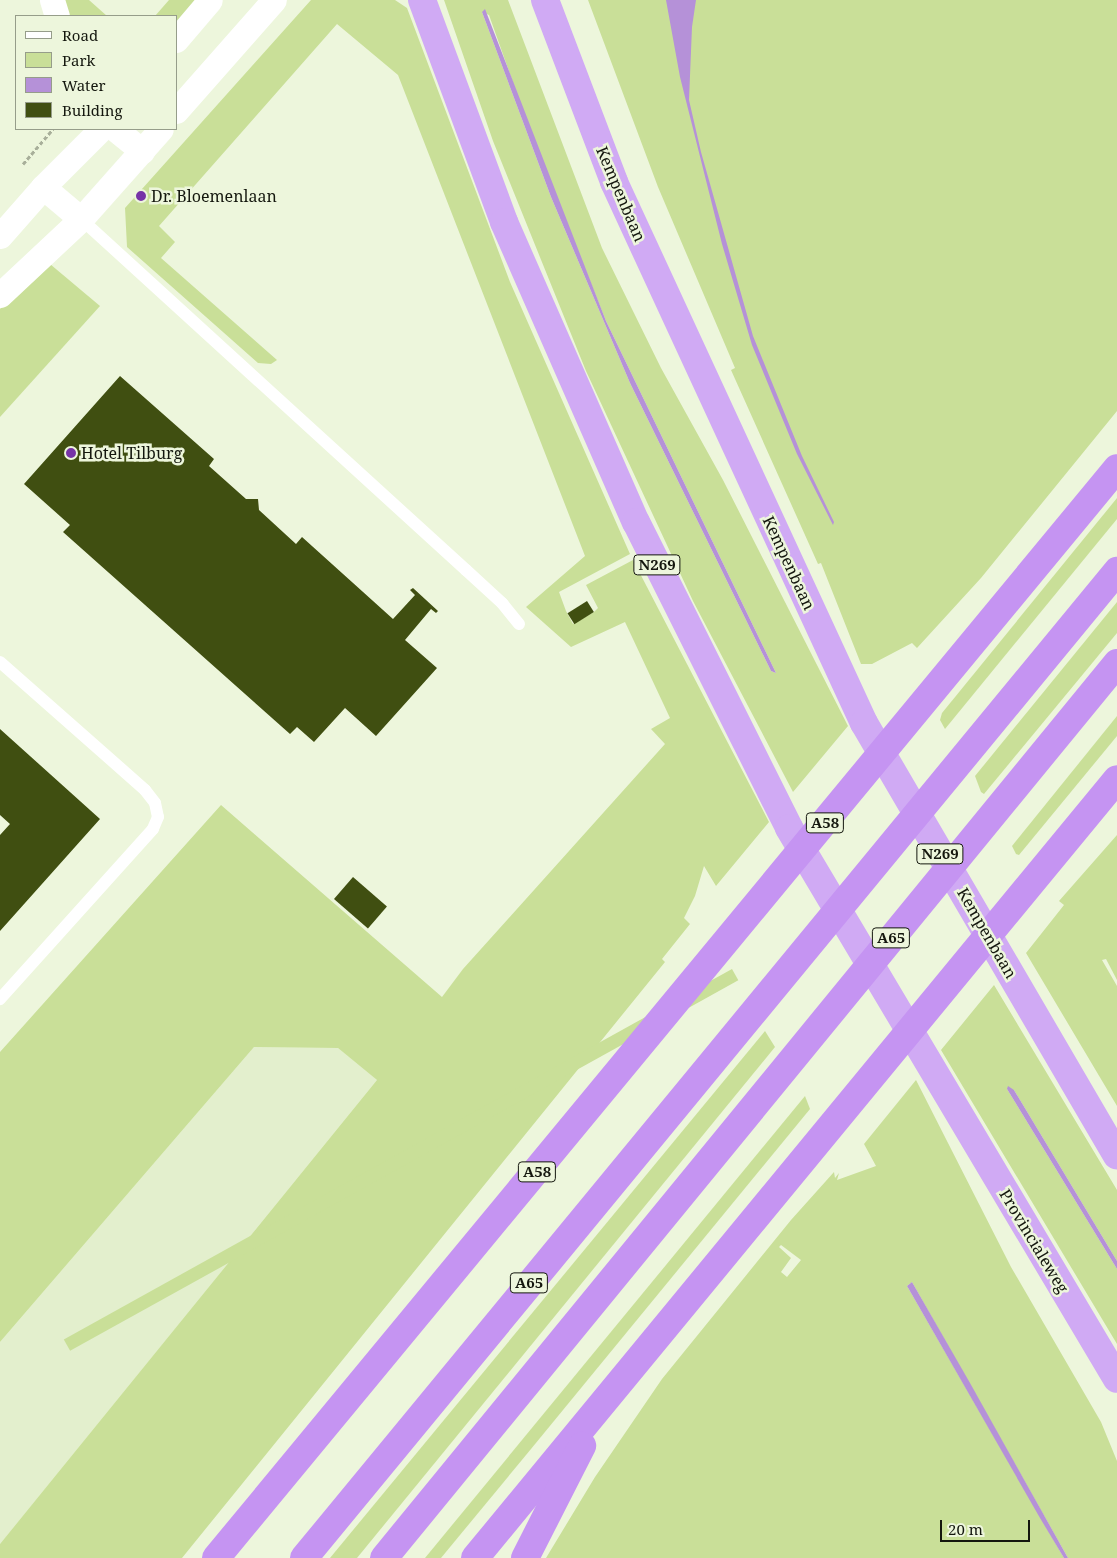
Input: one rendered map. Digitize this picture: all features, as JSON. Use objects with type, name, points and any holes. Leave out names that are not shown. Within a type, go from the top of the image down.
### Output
[{"type":"highway","name":"Provincialeweg","points":[[422,0],[504,222],[636,522],[789,828],[1117,1379]]},
{"type":"highway","name":"Kempenbaan","points":[[545,0],[614,182],[864,723],[1117,1156]]},
{"type":"highway","name":"A58","points":[[216,1558],[1117,468]]},
{"type":"highway","name":"A65","points":[[304,1558],[754,1008],[1117,571]]},
{"type":"highway","name":"A65","points":[[384,1558],[1117,663]]},
{"type":"highway","points":[[475,1558],[1117,779]]},
{"type":"highway","points":[[525,1558],[607,1399]]},
{"type":"street","points":[[52,0],[57,15]]},
{"type":"street","points":[[178,38],[210,0]]},
{"type":"street","points":[[178,109],[274,0]]},
{"type":"street","points":[[0,236],[43,187],[100,130]]},
{"type":"street","points":[[116,130],[142,151]]},
{"type":"street","points":[[2,290],[81,219],[160,130]]},
{"type":"street","points":[[43,187],[81,219]]},
{"type":"lane","points":[[81,219],[502,603],[519,624]]},
{"type":"lane","points":[[0,662],[145,790],[155,804],[158,817],[153,829],[0,999]]},
{"type":"path","points":[[21,166],[52,130]]},
{"type":"shaded area","points":[[254,1047],[338,1048],[377,1080],[0,1544],[0,1342]]},
{"type":"green space","points":[[64,0],[89,0],[106,15],[69,15]]},
{"type":"green space","points":[[169,0],[198,0],[178,21],[178,15],[156,15]]},
{"type":"green space","points":[[311,0],[395,0],[407,8],[510,282],[630,554],[559,592],[566,611],[573,624],[594,612],[598,608],[586,585],[633,560],[769,822],[716,886],[704,866],[695,896],[684,918],[690,924],[662,959],[665,962],[182,1558],[0,1558],[0,1544],[377,1080],[338,1048],[254,1047],[0,1342],[0,1052],[221,805],[442,997],[463,969],[665,744],[651,729],[670,718],[625,622],[571,647],[526,607],[585,556],[398,75],[337,24],[159,226],[175,242],[161,258],[277,360],[271,364],[258,363],[127,247],[125,208]]},
{"type":"green space","points":[[444,0],[508,0],[602,248],[661,368],[723,480],[848,726],[793,792],[693,601],[586,371],[493,141]],"holes":[[[482,12],[489,15],[532,136],[606,321],[776,673],[771,671],[630,383],[551,197]]]},
{"type":"green space","points":[[588,0],[1117,0],[1117,411],[981,578],[917,648],[912,643],[872,664],[861,664],[821,563],[818,564],[731,370],[735,368],[658,187]]},
{"type":"green space","points":[[50,264],[100,306],[0,417],[0,309]]},
{"type":"green space","points":[[1117,498],[1117,519],[945,729],[940,720],[942,713]]},
{"type":"green space","points":[[1117,602],[1117,633],[984,794],[981,792],[975,776]]},
{"type":"green space","points":[[1117,716],[1117,736],[1019,855],[1016,854],[1012,846]]},
{"type":"green space","points":[[1117,835],[1117,980],[1106,959],[1102,960],[1117,986],[1117,1106],[1026,953],[1064,905],[1059,901]]},
{"type":"green space","points":[[732,969],[738,980],[70,1351],[64,1339]]},
{"type":"green space","points":[[994,985],[1117,1190],[1117,1261],[1014,1090],[1007,1089],[1117,1269],[1117,1344],[941,1050]]},
{"type":"green space","points":[[765,1031],[775,1047],[357,1558],[330,1558]]},
{"type":"green space","points":[[916,1080],[1011,1267],[1101,1422],[1117,1461],[1117,1558],[1068,1558],[912,1282],[907,1286],[1064,1558],[546,1558],[595,1477],[662,1379],[791,1220],[834,1172],[835,1178],[839,1173],[837,1180],[876,1166],[864,1144]],"holes":[[[781,1245],[801,1260],[787,1277],[781,1272],[791,1258],[779,1247]]]},
{"type":"green space","points":[[805,1096],[810,1109],[531,1449],[441,1558],[425,1558]]},
{"type":"water","points":[[666,0],[696,0],[692,27],[689,100],[701,152],[753,336],[802,456],[834,522],[833,525],[797,454],[752,345],[722,244],[680,77]]},
{"type":"water","points":[[485,9],[606,321],[776,673],[771,671],[630,383],[551,197],[482,12]]},
{"type":"water","points":[[1008,1086],[1014,1090],[1117,1261],[1117,1269],[1007,1089]]},
{"type":"water","points":[[912,1282],[1068,1558],[1064,1558],[1040,1518],[907,1286]]},
{"type":"building","points":[[120,376],[214,459],[209,466],[246,499],[258,499],[259,510],[296,544],[302,537],[393,619],[415,595],[410,590],[413,588],[438,611],[436,613],[431,609],[405,640],[437,668],[376,736],[345,708],[314,742],[297,727],[290,734],[63,532],[70,525],[24,484]]},
{"type":"building","points":[[587,601],[594,612],[574,624],[567,613]]},
{"type":"building","points":[[0,729],[100,819],[0,931],[0,835],[10,824],[0,815]]},
{"type":"building","points":[[353,877],[387,907],[368,928],[334,899]]},
{"type":"place","name":"Dr. Bloemenlaan","points":[[141,196]]},
{"type":"place","name":"Hotel Tilburg","points":[[71,453]]}]
